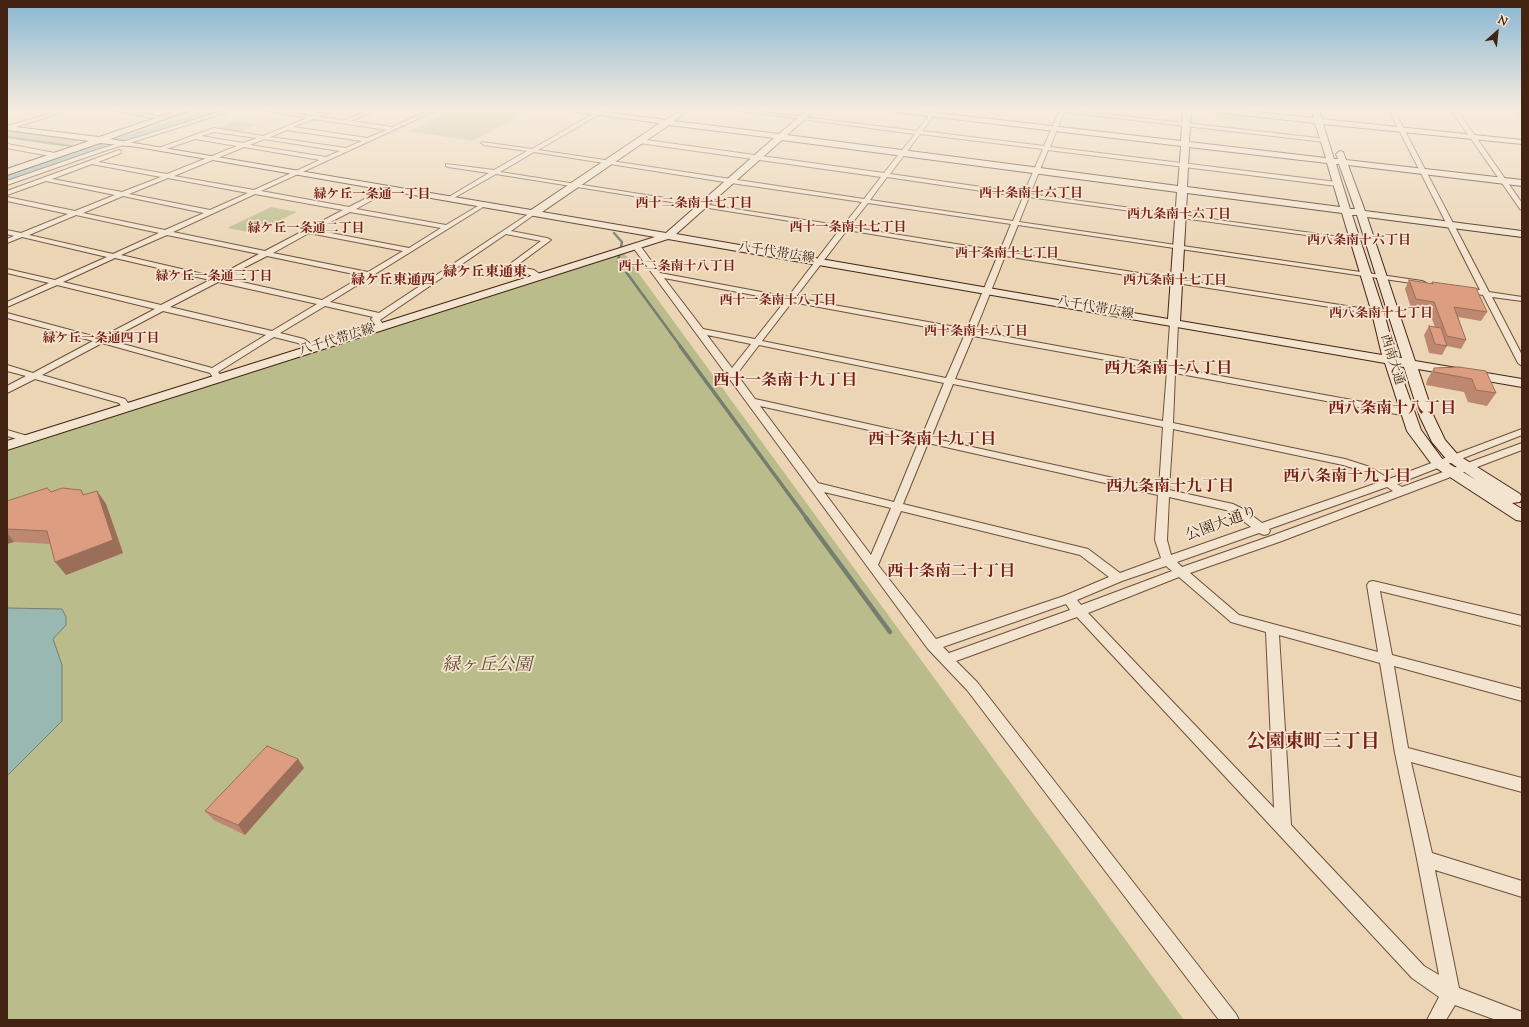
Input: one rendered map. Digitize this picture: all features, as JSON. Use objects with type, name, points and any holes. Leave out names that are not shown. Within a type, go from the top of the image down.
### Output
[{"type":"street","points":[[7,172],[47,158]]},
{"type":"street","points":[[7,183],[73,158]]},
{"type":"street","points":[[7,193],[90,162],[95,158]]},
{"type":"street","points":[[7,241],[212,158],[668,236]]},
{"type":"street","points":[[320,158],[326,159]]},
{"type":"street","points":[[450,198],[518,158]]},
{"type":"street","points":[[582,158],[1427,284]]},
{"type":"street","points":[[7,232],[324,302],[381,321],[505,232],[614,158]]},
{"type":"street","points":[[756,158],[1355,241]]},
{"type":"street","name":"八千代帯広線","points":[[7,446],[127,408],[216,375],[312,349],[381,321],[540,277],[668,236],[756,158]]},
{"type":"street","points":[[730,373],[737,368],[758,342],[899,158]]},
{"type":"street","points":[[942,158],[1522,234]]},
{"type":"street","points":[[872,564],[1042,158]]},
{"type":"street","points":[[1122,158],[1338,184]]},
{"type":"street","points":[[1184,158],[1161,540],[1168,562],[1235,619],[1522,695]]},
{"type":"street","points":[[1304,158],[1522,184]]},
{"type":"street","name":"西南大通","points":[[1329,158],[1378,313],[1390,360],[1414,431],[1438,464],[1457,466],[1522,503]]},
{"type":"street","name":"西南大通","points":[[1341,158],[1361,213],[1427,416],[1439,442],[1457,466],[1522,516]]},
{"type":"street","points":[[1416,158],[1522,363]]},
{"type":"street","points":[[1488,158],[1522,208]]},
{"type":"street","points":[[7,305],[326,159]]},
{"type":"street","points":[[90,162],[446,227]]},
{"type":"street","points":[[448,165],[702,207],[1378,313]]},
{"type":"street","points":[[46,179],[211,212]]},
{"type":"street","points":[[7,390],[390,188]]},
{"type":"street","points":[[7,199],[370,275]]},
{"type":"street","points":[[7,315],[216,375],[273,335],[324,302],[485,204]]},
{"type":"street","points":[[308,231],[409,250]]},
{"type":"street","points":[[505,232],[547,240],[510,267],[531,272],[540,277]]},
{"type":"street","name":"八千代帯広線","points":[[668,236],[1522,383]]},
{"type":"street","points":[[636,246],[933,645],[976,692],[1230,1020]]},
{"type":"street","points":[[7,271],[301,341],[312,349]]},
{"type":"street","points":[[658,275],[1407,413]]},
{"type":"street","points":[[1456,288],[1522,298]]},
{"type":"street","points":[[700,331],[1345,462],[1366,468],[1401,491]]},
{"type":"street","points":[[7,368],[122,402],[127,408]]},
{"type":"street","points":[[752,401],[1229,507],[1240,513],[1275,539]]},
{"type":"street","name":"公園大通り","points":[[946,659],[1080,611],[1180,572],[1275,539],[1401,491],[1457,466],[1522,432]]},
{"type":"street","points":[[7,433],[27,439]]},
{"type":"street","name":"公園大通り","points":[[1457,466],[1522,446]]},
{"type":"street","name":"公園大通り","points":[[933,645],[1068,598],[1118,578],[1168,562],[1438,464]]},
{"type":"street","points":[[815,486],[1084,552],[1118,578]]},
{"type":"street","points":[[1436,1020],[1451,994],[1425,859],[1402,753],[1373,585],[1522,621]]},
{"type":"street","points":[[1068,598],[1418,972],[1451,994],[1520,1020]]},
{"type":"street","points":[[1272,630],[1283,829]]},
{"type":"street","points":[[1402,753],[1522,785]]},
{"type":"street","points":[[1425,859],[1522,889]]},
{"type":"green space","points":[[271,207],[297,212],[253,233],[227,228]]},
{"type":"green space","name":"緑ヶ丘公園","points":[[623,252],[1184,1020],[7,1020],[7,448]]},
{"type":"water","points":[[7,608],[62,609],[66,617],[66,625],[53,639],[62,665],[62,721],[7,776]]},
{"type":"building","points":[[1409,280],[1476,288],[1487,312],[1454,307],[1466,340],[1447,336],[1434,302],[1416,299]]},
{"type":"building","points":[[1429,326],[1441,328],[1447,346],[1435,344]]},
{"type":"building","points":[[1459,367],[1486,371],[1496,393],[1476,390],[1472,379],[1434,372],[1434,368]]},
{"type":"building","points":[[47,488],[51,492],[62,488],[81,490],[83,495],[97,491],[113,540],[55,562],[47,531],[7,529],[7,501]]},
{"type":"building","points":[[267,746],[298,759],[238,825],[205,811]]},
{"type":"waterway","points":[[7,178],[67,158]]},
{"type":"waterway","points":[[614,233],[622,242],[618,261],[681,347]]},
{"type":"waterway","points":[[680,346],[807,519]]},
{"type":"waterway","points":[[806,518],[890,632]]},
{"type":"district","name":"西十条南十六丁目","points":[[1031,195]]},
{"type":"district","name":"緑ケ丘一条通一丁目","points":[[372,196]]},
{"type":"district","name":"西十二条南十七丁目","points":[[694,205]]},
{"type":"district","name":"西九条南十六丁目","points":[[1179,216]]},
{"type":"district","name":"西十一条南十七丁目","points":[[848,229]]},
{"type":"district","name":"緑ケ丘一条通二丁目","points":[[306,230]]},
{"type":"district","name":"西八条南十六丁目","points":[[1359,242]]},
{"type":"district","name":"西十条南十七丁目","points":[[1007,255]]},
{"type":"district","name":"西十二条南十八丁目","points":[[677,268]]},
{"type":"district","name":"緑ケ丘東通東","points":[[485,274]]},
{"type":"district","name":"緑ケ丘一条通三丁目","points":[[214,278]]},
{"type":"district","name":"緑ケ丘東通西","points":[[393,282]]},
{"type":"district","name":"西九条南十七丁目","points":[[1175,282]]},
{"type":"district","name":"西十一条南十八丁目","points":[[778,302]]},
{"type":"district","name":"西八条南十七丁目","points":[[1381,315]]},
{"type":"district","name":"西十条南十八丁目","points":[[976,333]]},
{"type":"district","name":"緑ケ丘一条通四丁目","points":[[101,340]]},
{"type":"district","name":"西九条南十八丁目","points":[[1168,370]]},
{"type":"district","name":"西十一条南十九丁目","points":[[785,382]]},
{"type":"district","name":"西八条南十八丁目","points":[[1392,410]]},
{"type":"district","name":"西十条南十九丁目","points":[[932,441]]},
{"type":"district","name":"西八条南十九丁目","points":[[1347,478]]},
{"type":"district","name":"西九条南十九丁目","points":[[1170,488]]},
{"type":"district","name":"西十条南二十丁目","points":[[951,573]]},
{"type":"district","name":"公園東町三丁目","points":[[1313,744]]}]
